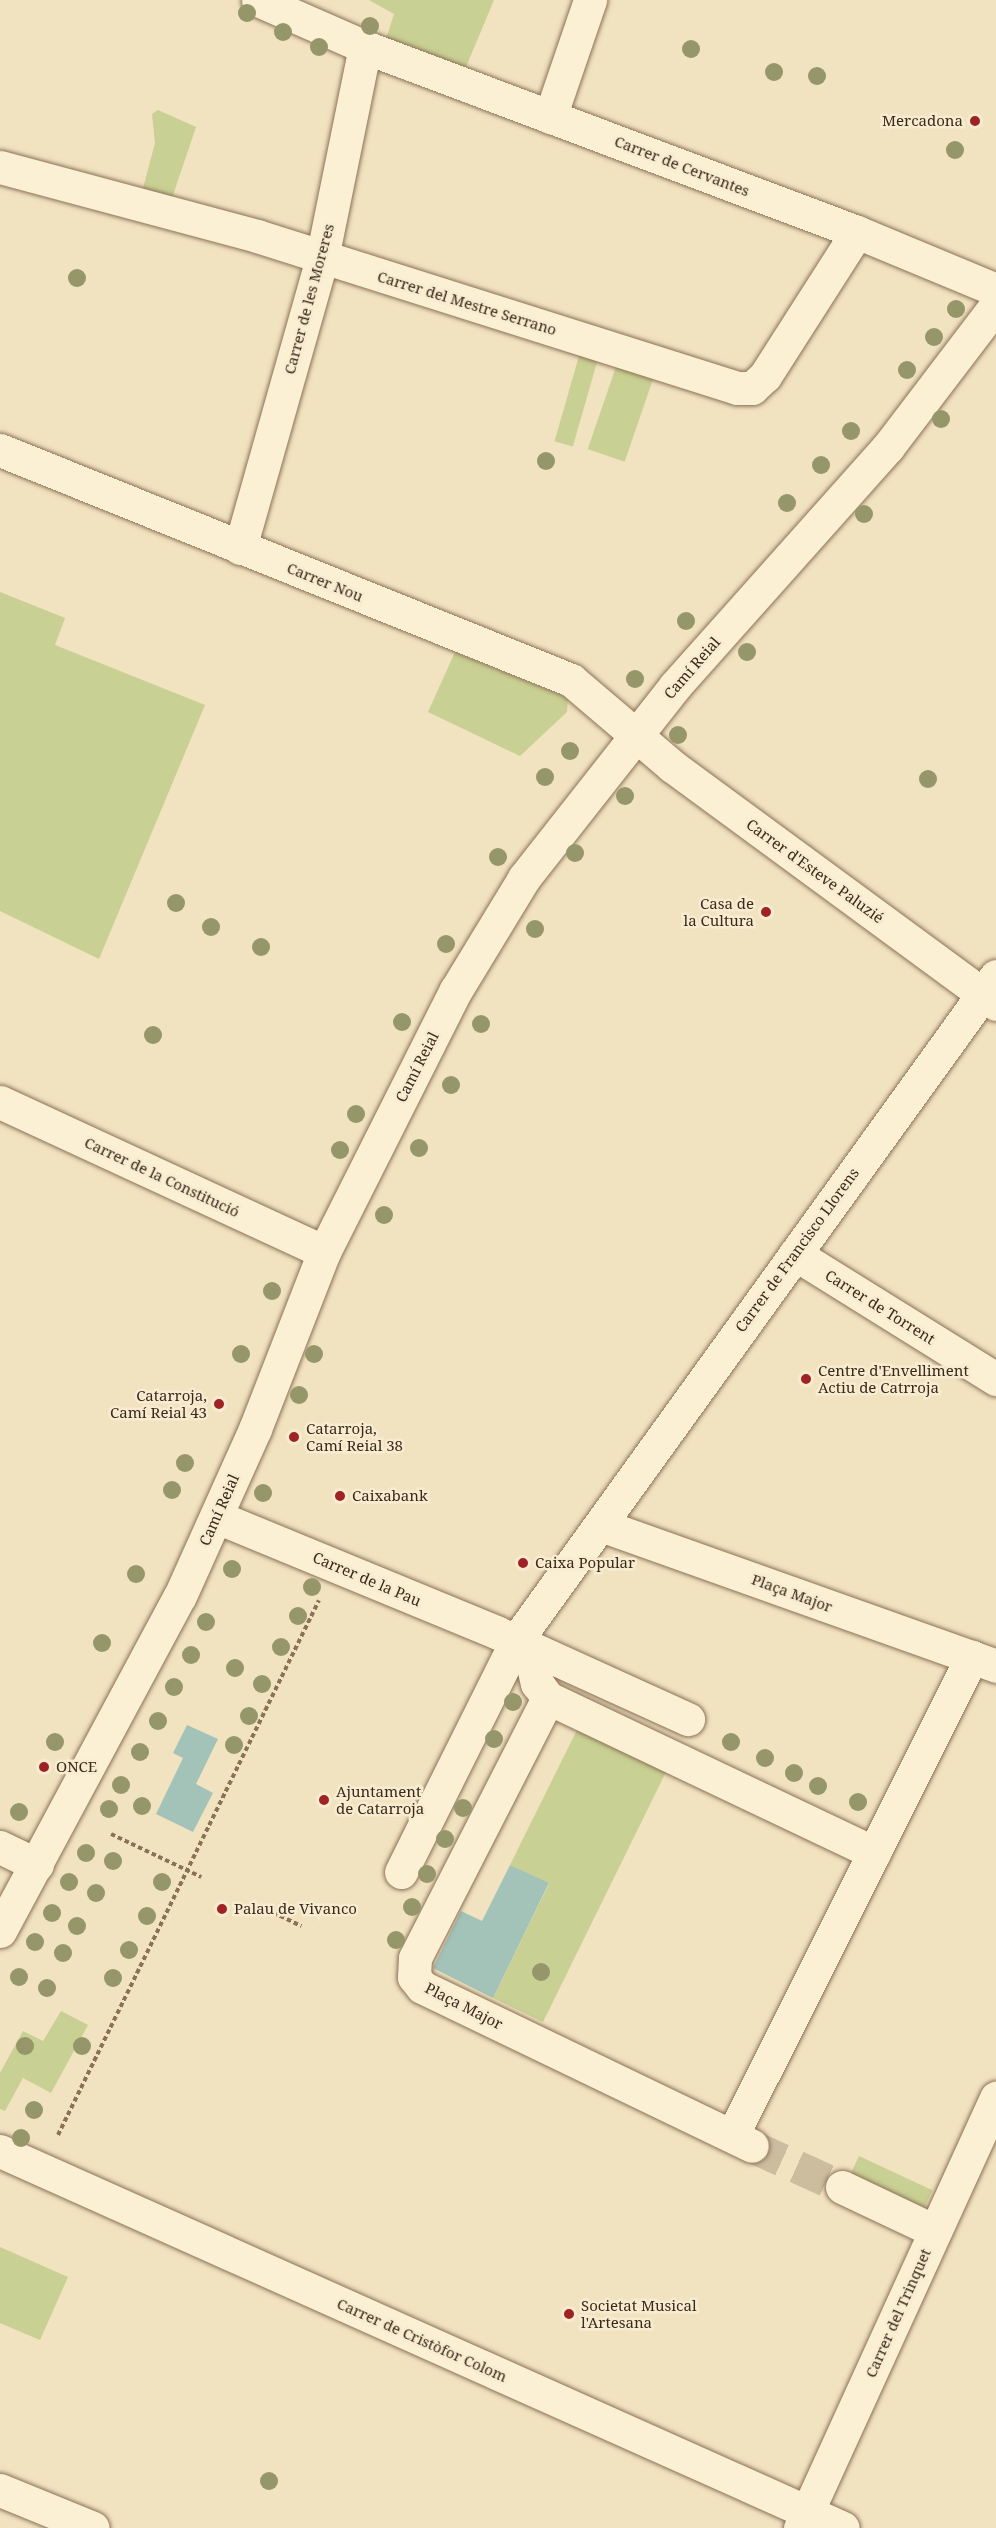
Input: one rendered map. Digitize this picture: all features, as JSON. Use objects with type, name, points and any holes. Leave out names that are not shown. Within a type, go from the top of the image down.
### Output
[{"type":"street","name":"Carrer de Cervantes","points":[[258,0],[365,47],[857,232],[996,290]]},
{"type":"street","points":[[550,117],[590,0]]},
{"type":"street","name":"Carrer de les Moreres","points":[[240,548],[322,258],[365,47]]},
{"type":"street","name":"Carrer del Mestre Serrano","points":[[0,167],[159,208],[737,388],[752,388],[765,376],[857,232]]},
{"type":"street","name":"Camí Reial","points":[[0,1931],[180,1596],[217,1517],[324,1252],[462,980],[524,878],[675,686],[888,447],[996,305]]},
{"type":"street","name":"Carrer Nou","points":[[0,450],[571,680],[636,735]]},
{"type":"street","name":"Carrer d'Esteve Paluzié","points":[[636,735],[672,766],[991,992]]},
{"type":"street","name":"Carrer de Francisco Llorens","points":[[606,1527],[795,1254],[991,992]]},
{"type":"street","name":"Carrer de la Constitució","points":[[0,1102],[324,1252]]},
{"type":"street","name":"Carrer de Torrent","points":[[795,1254],[996,1379]]},
{"type":"street","name":"Carrer de la Pau","points":[[217,1517],[688,1719]]},
{"type":"street","points":[[401,1872],[524,1650],[606,1527]]},
{"type":"street","name":"Plaça Major","points":[[548,1698],[415,1958],[414,1977],[422,1987],[742,2141],[874,1853],[984,1662],[606,1527]]},
{"type":"street","points":[[524,1650],[537,1683],[548,1698],[874,1853]]},
{"type":"street","points":[[0,1847],[37,1865]]},
{"type":"street","name":"Carrer del Trinquet","points":[[804,2520],[996,2097]]},
{"type":"street","name":"Carrer de Cristòfor Colom","points":[[0,2151],[804,2520],[843,2528]]},
{"type":"street","points":[[842,2187],[922,2225]]},
{"type":"street","points":[[0,2490],[39,2518],[93,2528]]},
{"type":"path","points":[[52,2146],[320,1598]]},
{"type":"path","points":[[111,1834],[201,1877]]},
{"type":"path","points":[[260,1906],[301,1926]]},
{"type":"green space","points":[[369,0],[494,0],[466,67],[386,39],[394,14]]},
{"type":"green space","points":[[158,110],[196,127],[171,201],[142,192],[155,143],[152,114]]},
{"type":"green space","points":[[581,349],[599,354],[573,447],[555,441]]},
{"type":"green space","points":[[618,361],[655,374],[625,462],[588,449]]},
{"type":"green space","points":[[0,592],[65,618],[55,645],[205,705],[99,959],[0,911]]},
{"type":"green space","points":[[455,652],[568,698],[567,712],[520,756],[428,712]]},
{"type":"green space","points":[[578,1728],[666,1772],[543,2022],[493,1998],[549,1884],[510,1865]]},
{"type":"green space","points":[[61,2011],[88,2025],[51,2093],[23,2078],[5,2111],[0,2109],[0,2073],[23,2031],[43,2041]]},
{"type":"green space","points":[[859,2156],[932,2190],[924,2207],[851,2173]]},
{"type":"green space","points":[[0,2247],[68,2277],[40,2340],[0,2323]]},
{"type":"water","points":[[187,1725],[218,1739],[196,1784],[213,1793],[193,1832],[156,1814],[183,1758],[173,1753]]},
{"type":"water","points":[[510,1865],[549,1883],[493,1998],[433,1968],[461,1911],[482,1921]]},
{"type":"tunnel","points":[[752,2146],[842,2187]]},
{"type":"place","name":"Mercadona","points":[[975,121]]},
{"type":"place","name":"Casa de la Cultura","points":[[766,912]]},
{"type":"place","name":"Centre d'Envelliment Actiu de Catrroja","points":[[806,1379]]},
{"type":"place","name":"Catarroja, Camí Reial 43","points":[[219,1404]]},
{"type":"place","name":"Catarroja, Camí Reial 38","points":[[294,1437]]},
{"type":"place","name":"Caixabank","points":[[340,1496]]},
{"type":"place","name":"Caixa Popular","points":[[523,1563]]},
{"type":"place","name":"ONCE","points":[[44,1767]]},
{"type":"place","name":"Ajuntament de Catarroja","points":[[324,1800]]},
{"type":"place","name":"Palau de Vivanco","points":[[222,1909]]},
{"type":"place","name":"Societat Musical l'Artesana","points":[[569,2314]]}]
